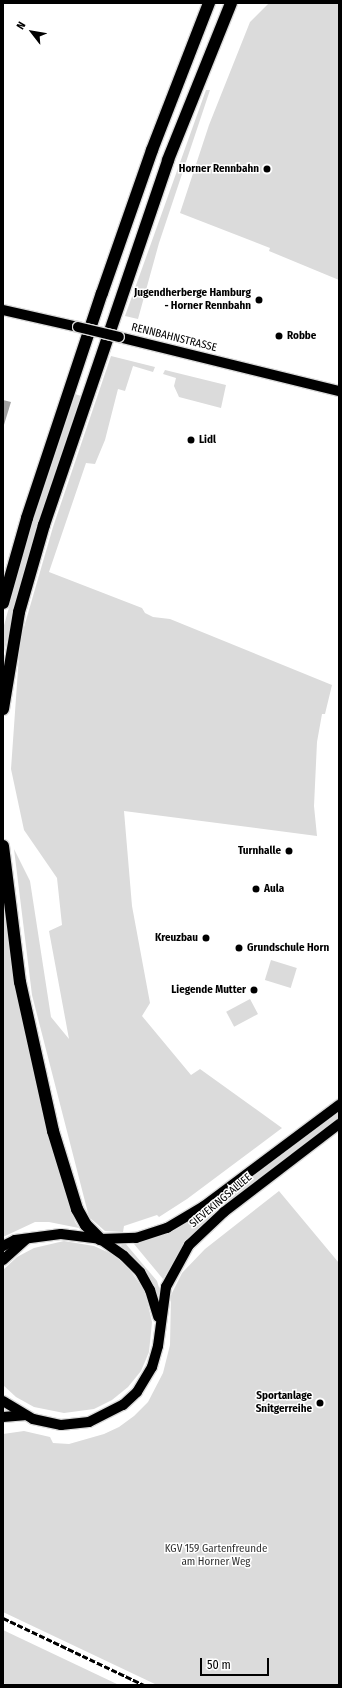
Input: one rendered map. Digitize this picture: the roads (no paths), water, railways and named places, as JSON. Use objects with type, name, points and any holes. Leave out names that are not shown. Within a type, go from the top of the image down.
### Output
[{"type":"highway","points":[[3,603],[27,518],[102,293],[152,150],[209,3]]},
{"type":"highway","points":[[3,709],[19,612],[44,525],[168,160],[231,3]]},
{"type":"highway","points":[[3,846],[20,982],[53,1131],[80,1216],[100,1239]]},
{"type":"main road","name":"RENNBAHNSTRASSE","points":[[3,310],[339,391]]},
{"type":"main road","name":"SIEVEKINGSALLEE","points":[[3,1246],[15,1240],[61,1234],[100,1239],[136,1238],[156,1233],[179,1222],[339,1105]]},
{"type":"main road","name":"SIEVEKINGSALLEE","points":[[3,1401],[24,1415],[42,1422],[70,1424],[94,1420],[115,1410],[137,1392],[148,1376],[158,1346],[166,1287],[189,1245],[224,1212],[339,1124]]},
{"type":"main road","points":[[3,1260],[26,1239]]},
{"type":"main road","name":"SIEVEKINGSALLEE","points":[[100,1239],[140,1272],[154,1299],[160,1325]]},
{"type":"main road","name":"SIEVEKINGSALLEE","points":[[3,1417],[24,1415]]},
{"type":"railway","points":[[3,1618],[144,1685]]},
{"type":"place","name":"Horner Rennbahn","points":[[267,169]]},
{"type":"place","name":"Jugendherberge Hamburg - Horner Rennbahn","points":[[259,300]]},
{"type":"place","name":"Robbe","points":[[279,336]]},
{"type":"place","name":"Lidl","points":[[191,440]]},
{"type":"place","name":"Turnhalle","points":[[289,851]]},
{"type":"place","name":"Aula","points":[[256,889]]},
{"type":"place","name":"Kreuzbau","points":[[206,938]]},
{"type":"place","name":"Grundschule Horn","points":[[239,948]]},
{"type":"place","name":"Liegende Mutter","points":[[254,990]]},
{"type":"place","name":"Sportanlage Snitgerreihe","points":[[320,1403]]},
{"type":"park label","name":"KGV 159 Gartenfreunde am Horner Weg","points":[[216,1556]]}]
